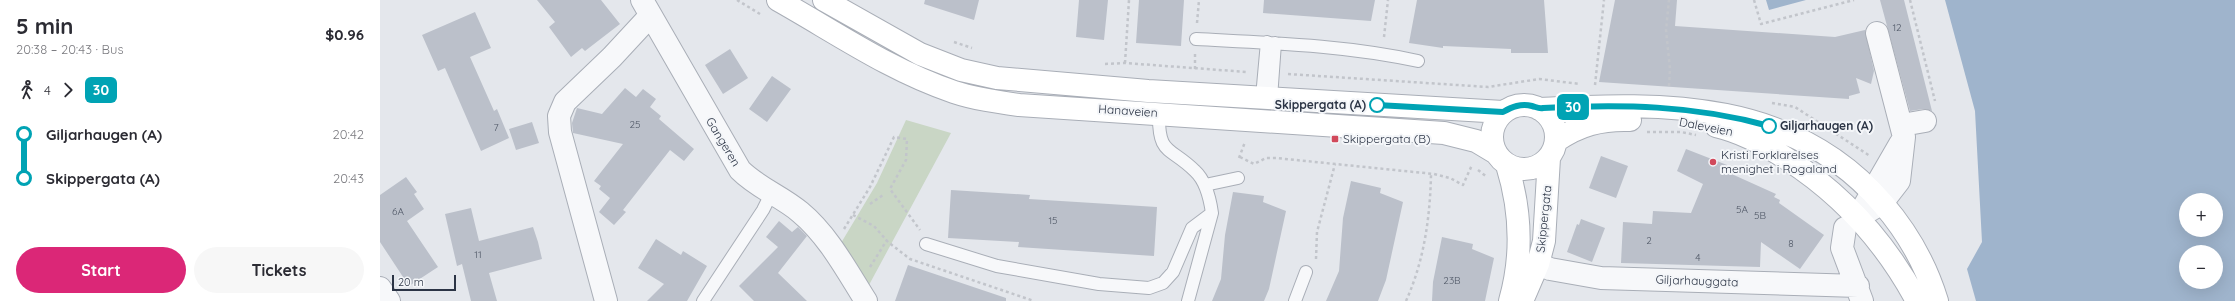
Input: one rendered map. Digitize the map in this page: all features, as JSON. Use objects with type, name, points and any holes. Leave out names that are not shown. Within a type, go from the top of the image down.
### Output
[{"type":"main road","name":"Hanaveien","points":[[778,0],[889,63],[954,92],[975,98],[1019,104],[1444,132],[1476,141],[1501,159]]},
{"type":"main road","name":"Hanaveien","points":[[824,0],[920,54],[980,75],[1022,82],[1503,112]]},
{"type":"main road","points":[[1517,105],[1539,108],[1553,122],[1552,150],[1534,168],[1525,170],[1501,159],[1492,143],[1492,131],[1496,121],[1503,112],[1517,105]]},
{"type":"main road","name":"Daleveien","points":[[1539,108],[1609,106],[1700,110],[1770,126],[1817,147],[1854,173],[1897,220],[1929,274],[1937,301]]},
{"type":"main road","name":"Daleveien","points":[[1552,150],[1573,130],[1604,120],[1674,121],[1728,129],[1758,140],[1802,169],[1840,198],[1852,222],[1891,258],[1917,301]]},
{"type":"main road","name":"Skippergata","points":[[1522,301],[1538,264],[1544,241],[1552,150]]},
{"type":"main road","name":"Skippergata","points":[[1501,159],[1515,191],[1519,238],[1517,267],[1510,301]]},
{"type":"street","name":"Gangeren","points":[[606,301],[560,132],[559,116],[565,102],[612,57],[646,8],[665,37],[740,170],[751,181],[799,211],[812,222],[830,246],[866,301]]},
{"type":"street","points":[[1860,294],[1842,248],[1852,222],[1877,197],[1899,181],[1903,131],[1877,33]]},
{"type":"street","points":[[1903,131],[1925,121]]},
{"type":"street","name":"Giljarhauggata","points":[[1538,264],[1556,271],[1601,278],[1860,294]]},
{"type":"street","points":[[380,288],[389,301]]},
{"type":"lane","points":[[1196,39],[1271,43],[1382,53],[1418,61]]},
{"type":"lane","points":[[1267,98],[1271,43]]},
{"type":"lane","points":[[1159,113],[1158,132],[1166,150],[1196,171],[1210,198],[1212,213],[1188,301]]},
{"type":"lane","points":[[1204,185],[1238,178]]},
{"type":"lane","points":[[703,301],[763,210],[771,194]]},
{"type":"lane","points":[[926,244],[997,266],[1099,284],[1149,288],[1163,283],[1174,272],[1192,228],[1212,213]]},
{"type":"lane","points":[[1295,301],[1306,272]]},
{"type":"path","points":[[1125,63],[1129,0]]},
{"type":"path","points":[[1382,53],[1388,0]]},
{"type":"path","points":[[1594,86],[1604,0]]},
{"type":"path","points":[[1668,88],[1670,69],[1666,30],[1669,0]]},
{"type":"path","points":[[1754,0],[1761,24],[1854,0]]},
{"type":"path","points":[[1910,0],[1939,118],[1925,121]]},
{"type":"path","points":[[951,41],[979,51]]},
{"type":"path","points":[[1103,64],[1125,63],[1245,72]]},
{"type":"path","points":[[1286,74],[1488,87],[1539,79],[1599,86]]},
{"type":"path","points":[[1643,131],[1681,132],[1703,137]]},
{"type":"path","points":[[830,246],[837,239],[853,215],[870,186],[894,137],[908,139],[906,160],[890,189],[919,225],[926,244]]},
{"type":"path","points":[[1240,157],[1254,164],[1266,158],[1276,158],[1431,175],[1450,178],[1463,185],[1472,165]]},
{"type":"path","points":[[1306,272],[1315,266],[1316,232],[1335,164]]},
{"type":"path","points":[[1406,301],[1417,278],[1430,214],[1431,175]]},
{"type":"path","points":[[870,204],[883,195]]},
{"type":"path","points":[[853,215],[874,226],[888,241],[910,259],[1034,301]]},
{"type":"path","points":[[883,250],[888,241]]},
{"type":"green space","points":[[906,120],[951,133],[869,285],[841,243],[877,183]]},
{"type":"water","points":[[1766,0],[1806,0],[1769,10]]},
{"type":"water","points":[[1945,0],[2235,0],[2235,301],[1976,301],[1967,269],[1982,242],[1975,111]]},
{"type":"building","points":[[537,0],[601,0],[620,24],[585,51],[582,48],[571,57],[549,27],[555,22]]},
{"type":"building","points":[[925,0],[979,0],[974,20],[924,4]]},
{"type":"building","points":[[1079,0],[1108,0],[1104,40],[1076,37]]},
{"type":"building","points":[[1139,0],[1184,0],[1181,46],[1136,43]]},
{"type":"building","points":[[1264,0],[1375,0],[1371,21],[1263,13]]},
{"type":"building","points":[[1417,0],[1544,0],[1548,53],[1511,53],[1511,49],[1443,46],[1443,48],[1409,43]]},
{"type":"building","points":[[1615,0],[1677,0],[1675,26],[1835,37],[1865,30],[1874,71],[1871,84],[1856,78],[1860,93],[1849,96],[1849,99],[1599,82]]},
{"type":"building","points":[[1880,0],[1904,0],[1932,111],[1923,109],[1910,111]]},
{"type":"building","points":[[475,12],[491,48],[470,57],[494,111],[497,109],[509,138],[481,151],[445,68],[438,71],[422,35]]},
{"type":"building","points":[[730,49],[748,78],[723,94],[705,65]]},
{"type":"building","points":[[772,76],[791,89],[767,122],[749,109]]},
{"type":"building","points":[[625,88],[636,97],[643,89],[656,99],[650,107],[661,116],[659,119],[694,149],[684,161],[670,150],[623,210],[626,212],[614,225],[599,212],[610,198],[599,189],[601,186],[594,181],[623,144],[573,133],[572,123],[577,108],[602,114]]},
{"type":"building","points":[[532,122],[539,143],[516,150],[509,129]]},
{"type":"building","points":[[1686,149],[1727,165],[1725,171],[1776,194],[1774,197],[1780,200],[1779,203],[1824,235],[1800,269],[1761,242],[1760,267],[1621,263],[1623,222],[1652,224],[1653,211],[1691,213],[1703,184],[1677,171]]},
{"type":"building","points":[[1601,156],[1628,166],[1616,198],[1589,188]]},
{"type":"building","points":[[406,177],[417,192],[414,194],[424,209],[407,221],[438,267],[409,286],[380,242],[380,195]]},
{"type":"building","points":[[1351,181],[1381,188],[1380,193],[1403,202],[1386,280],[1378,301],[1326,301],[1339,271],[1343,218]]},
{"type":"building","points":[[951,190],[1030,195],[1029,199],[1157,207],[1154,256],[1018,247],[1019,242],[948,238]]},
{"type":"building","points":[[1233,192],[1264,196],[1263,202],[1286,211],[1269,289],[1264,301],[1212,301],[1221,279],[1225,235]]},
{"type":"building","points":[[471,208],[479,241],[533,227],[538,242],[542,259],[489,273],[497,301],[471,301],[462,264],[457,266],[445,214]]},
{"type":"building","points":[[1581,219],[1605,228],[1592,262],[1567,252],[1577,224],[1579,225]]},
{"type":"building","points":[[779,221],[792,232],[798,227],[807,236],[778,273],[807,301],[754,301],[739,286],[778,247],[766,237]]},
{"type":"building","points":[[1442,237],[1473,244],[1472,249],[1494,258],[1485,301],[1432,301],[1433,282]]},
{"type":"building","points":[[656,239],[681,255],[683,251],[707,266],[687,301],[647,301],[664,284],[638,268]]},
{"type":"building","points":[[908,265],[1006,298],[1006,301],[895,301]]},
{"type":"bus line","name":"30","points":[[1377,105],[1503,112],[1517,105],[1539,108],[1602,106],[1700,110],[1769,126]]},
{"type":"place","name":"Skippergata (A)","points":[[1377,105]]},
{"type":"place","name":"Giljarhaugen (A)","points":[[1769,126]]},
{"type":"place","name":"Skippergata (B)","points":[[1335,139]]},
{"type":"place","name":"Kristi Forklarelses menighet i Rogaland","points":[[1713,162]]}]
